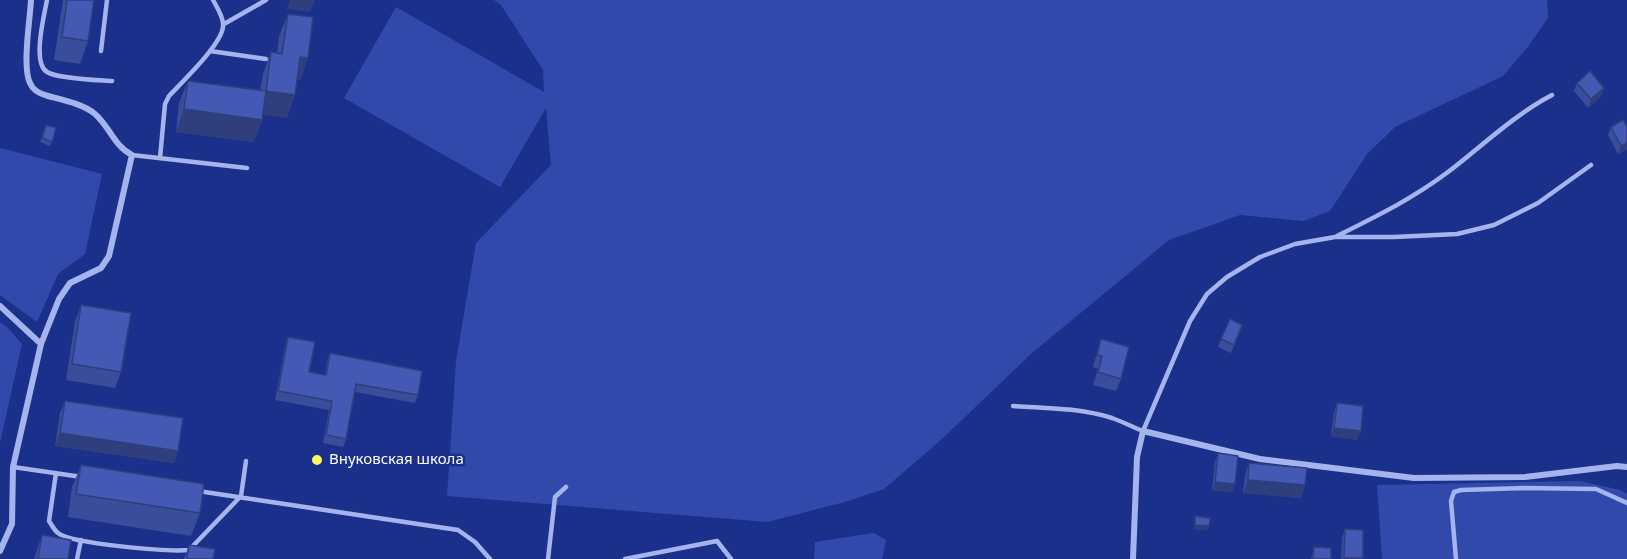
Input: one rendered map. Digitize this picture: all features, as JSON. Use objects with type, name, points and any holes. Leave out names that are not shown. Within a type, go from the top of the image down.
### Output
[{"type":"street","points":[[0,551],[12,524],[13,467],[41,344],[59,299],[70,283],[101,268],[109,256],[132,155],[118,146],[94,113],[72,102],[39,93],[31,85],[26,72],[31,0]]},
{"type":"street","points":[[0,306],[41,344]]},
{"type":"street","points":[[1134,559],[1137,457],[1143,431],[1260,459],[1414,478],[1525,477],[1617,466],[1627,467]]},
{"type":"lane","points":[[47,0],[40,52],[40,62],[45,71],[55,75],[112,81]]},
{"type":"lane","points":[[100,51],[107,0]]},
{"type":"lane","points":[[160,159],[165,104],[169,96],[210,51],[222,32],[224,24],[213,0]]},
{"type":"lane","points":[[224,24],[266,0]]},
{"type":"lane","points":[[210,51],[266,59]]},
{"type":"lane","points":[[176,88],[187,89]]},
{"type":"lane","points":[[1335,237],[1405,202],[1533,105],[1552,95]]},
{"type":"lane","points":[[132,155],[247,168]]},
{"type":"lane","points":[[1013,406],[1070,409],[1092,413],[1143,431],[1190,321],[1207,294],[1227,277],[1260,257],[1295,244],[1335,237],[1457,234],[1494,225],[1538,203],[1591,165]]},
{"type":"lane","points":[[56,473],[49,521],[59,534],[81,540],[173,551],[189,550],[241,496],[246,461]]},
{"type":"lane","points":[[13,467],[90,478]]},
{"type":"lane","points":[[548,559],[555,497],[566,487]]},
{"type":"lane","points":[[1456,559],[1451,501],[1454,492],[1461,489],[1596,489],[1627,502]]},
{"type":"lane","points":[[194,490],[458,530],[475,542],[490,559]]},
{"type":"lane","points":[[77,559],[81,540]]},
{"type":"lane","points":[[625,559],[717,541],[731,559]]},
{"type":"lane","points":[[173,551],[173,559]]},
{"type":"shaded area","points":[[494,0],[1547,0],[1548,18],[1503,76],[1395,127],[1367,154],[1330,211],[1304,221],[1240,215],[1169,240],[1032,353],[942,439],[884,489],[845,502],[767,522],[447,496],[456,361],[476,243],[551,165],[546,108],[500,187],[344,98],[396,7],[544,92],[543,70],[501,5]]},
{"type":"shaded area","points":[[0,148],[102,174],[85,254],[58,274],[37,322],[0,295]]},
{"type":"shaded area","points":[[0,322],[22,344],[0,443]]},
{"type":"shaded area","points":[[1580,481],[1620,490],[1627,494],[1627,559],[1382,559],[1377,485]]},
{"type":"shaded area","points":[[874,533],[886,540],[882,559],[814,559],[815,542]]},
{"type":"building","points":[[67,0],[94,0],[88,41],[62,37]]},
{"type":"building","points":[[288,14],[313,17],[308,58],[300,57],[295,95],[266,91],[271,52],[282,54]]},
{"type":"building","points":[[1590,71],[1604,88],[1591,99],[1577,83]]},
{"type":"building","points":[[188,81],[266,91],[262,120],[184,109]]},
{"type":"building","points":[[1623,120],[1627,127],[1627,143],[1621,146],[1611,127]]},
{"type":"building","points":[[46,125],[56,128],[52,142],[42,138]]},
{"type":"building","points":[[81,305],[131,313],[121,372],[72,364]]},
{"type":"building","points":[[1230,319],[1242,325],[1234,345],[1221,339]]},
{"type":"building","points":[[288,337],[315,342],[309,372],[326,375],[330,353],[422,371],[418,395],[356,384],[346,439],[326,435],[332,401],[278,391]]},
{"type":"building","points":[[1101,339],[1129,347],[1121,379],[1098,372],[1102,356],[1097,355]]},
{"type":"building","points":[[65,401],[183,418],[178,451],[60,433]]},
{"type":"building","points":[[1337,403],[1363,406],[1361,431],[1334,428]]},
{"type":"building","points":[[1218,453],[1238,456],[1235,484],[1215,482]]},
{"type":"building","points":[[1249,463],[1307,468],[1305,485],[1248,480]]},
{"type":"building","points":[[81,465],[204,484],[200,513],[76,494]]},
{"type":"building","points":[[1195,516],[1210,518],[1209,526],[1195,525]]},
{"type":"building","points":[[1345,529],[1363,530],[1363,558],[1344,558]]},
{"type":"building","points":[[42,535],[71,540],[68,559],[38,559]]},
{"type":"building","points":[[189,545],[215,549],[213,559],[187,559]]},
{"type":"building","points":[[1314,547],[1331,548],[1331,559],[1313,559]]},
{"type":"place","name":"Внуковская школа","points":[[317,460]]}]
